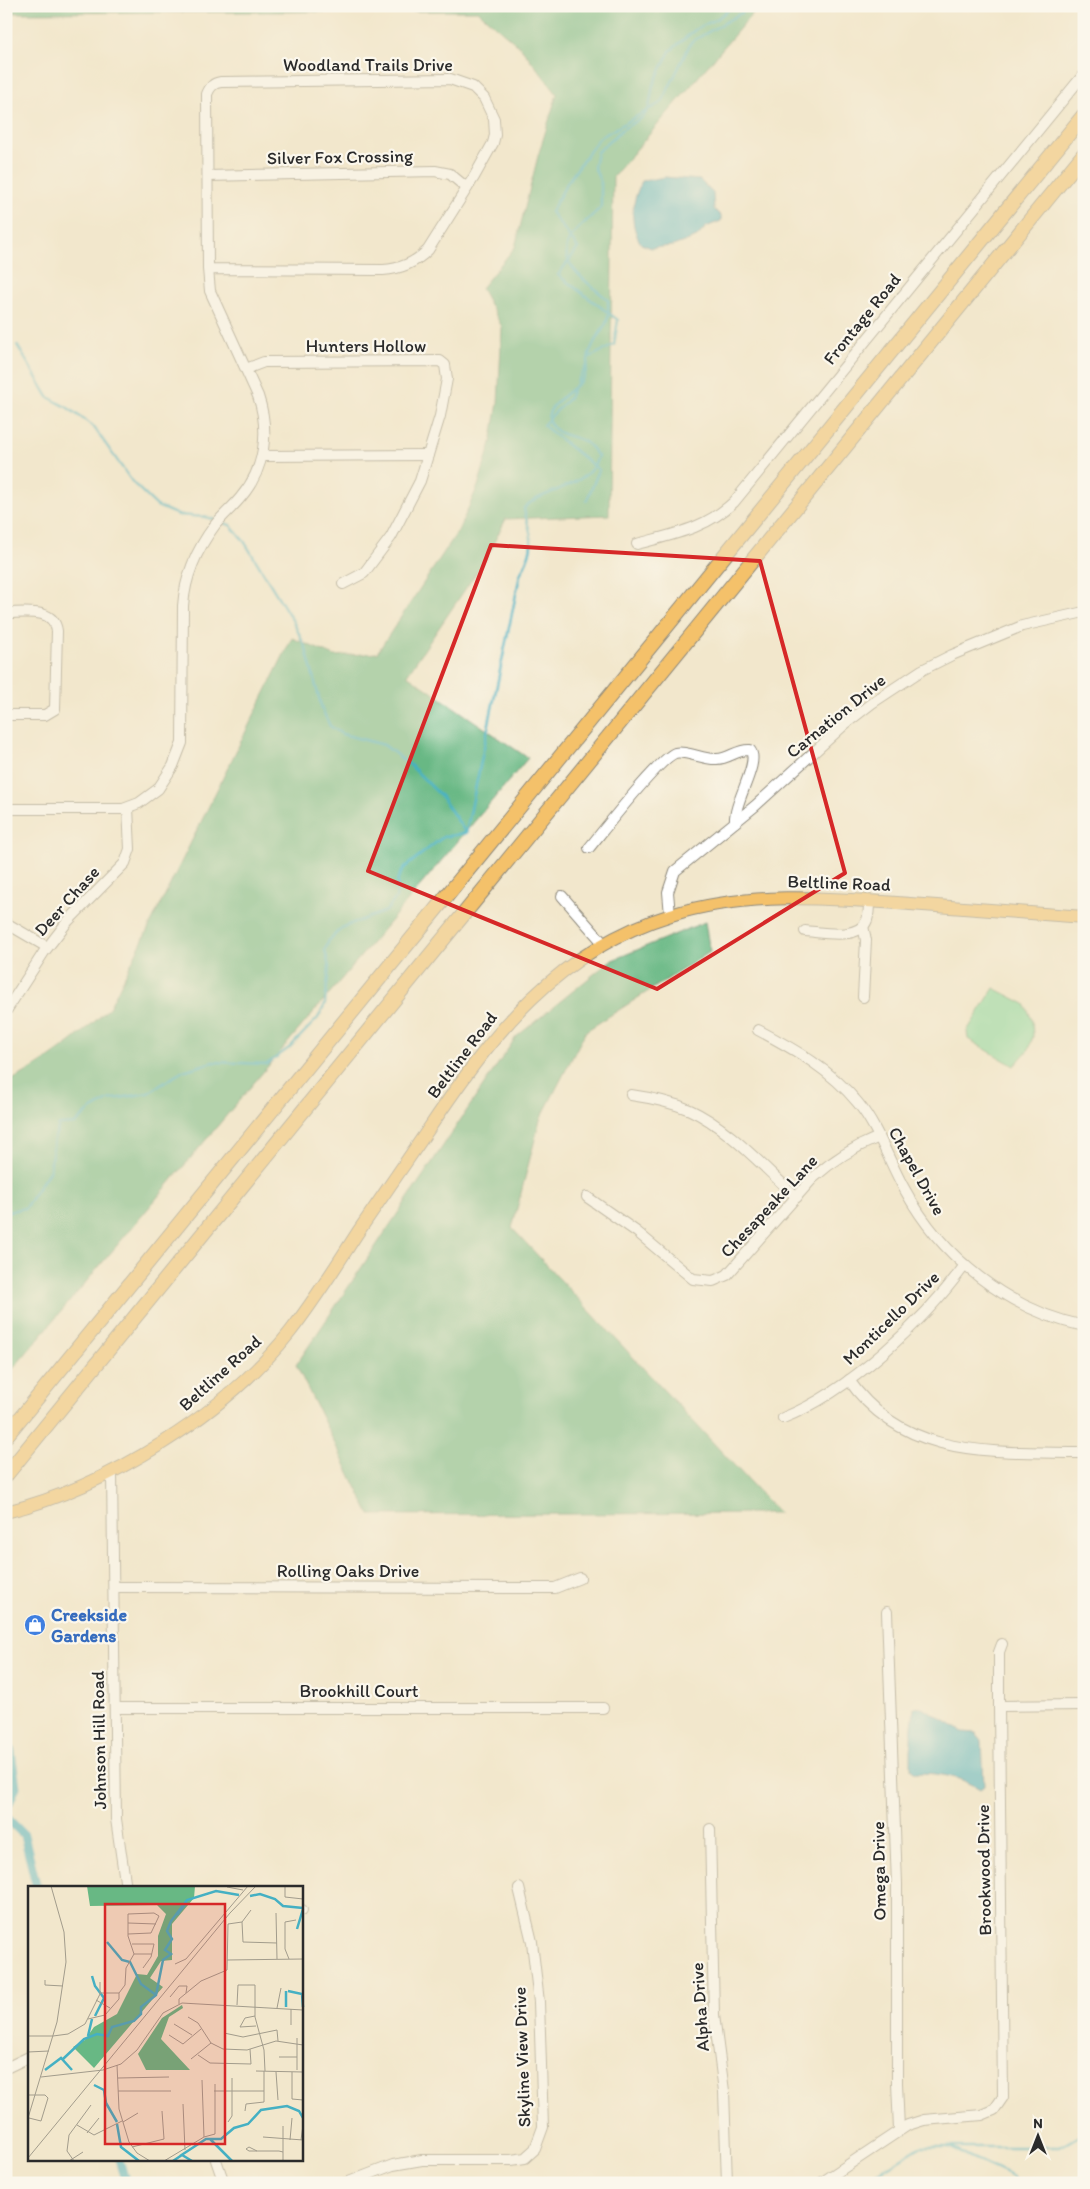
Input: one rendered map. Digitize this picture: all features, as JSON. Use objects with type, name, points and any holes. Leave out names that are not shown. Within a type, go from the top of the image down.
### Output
[{"type":"highway","points":[[6,1436],[1084,115]]},
{"type":"highway","points":[[6,1475],[1084,154]]},
{"type":"main road","name":"Beltline Road","points":[[6,1512],[63,1493],[140,1457],[189,1426],[236,1388],[274,1351],[290,1332],[452,1094],[489,1043],[512,1017],[558,974],[604,944],[670,915],[701,907],[750,900],[825,898],[1084,917]]},
{"type":"street","name":"Frontage Road","points":[[637,544],[695,528],[710,521],[734,502],[1084,74]]},
{"type":"street","name":"Woodland Trails Drive","points":[[6,809],[111,811],[128,808],[139,803],[158,789],[173,766],[182,743],[183,606],[186,584],[202,544],[216,524],[251,484],[263,456],[263,412],[246,369],[210,291],[208,269],[207,94],[212,85],[216,83],[450,79],[466,83],[479,92],[489,104],[494,119],[493,143],[428,250],[415,261],[399,268],[382,270],[208,269]]},
{"type":"street","name":"Silver Fox Crossing","points":[[208,176],[435,171],[450,174],[467,188]]},
{"type":"street","name":"Hunters Hollow","points":[[246,369],[264,362],[440,362],[445,365],[447,378],[440,416],[420,481],[390,537],[364,573],[343,584]]},
{"type":"street","points":[[263,456],[428,455]]},
{"type":"street","name":"Carnation Drive","points":[[670,915],[668,892],[675,871],[735,822],[845,724],[872,703],[922,670],[1022,626],[1084,612]]},
{"type":"street","points":[[6,613],[42,614],[51,617],[57,631],[55,709],[46,715],[6,715]]},
{"type":"street","points":[[589,848],[650,776],[670,756],[677,752],[708,759],[724,758],[741,750],[750,750],[753,759],[736,808],[735,822]]},
{"type":"street","name":"Deer Chase","points":[[6,1011],[47,947],[80,908],[125,863],[130,849],[128,808]]},
{"type":"street","points":[[562,896],[604,944]]},
{"type":"street","points":[[805,931],[845,934],[857,930],[866,921],[869,901]]},
{"type":"street","points":[[6,923],[47,947]]},
{"type":"street","points":[[863,926],[866,940],[863,997]]},
{"type":"street","name":"Chapel Drive","points":[[758,1030],[802,1054],[833,1076],[860,1105],[879,1137],[914,1206],[943,1243],[964,1265],[989,1285],[1016,1301],[1052,1317],[1084,1326]]},
{"type":"street","points":[[632,1094],[676,1104],[705,1118],[722,1130],[796,1197]]},
{"type":"street","name":"Chesapeake Lane","points":[[587,1197],[637,1232],[685,1274],[693,1279],[707,1282],[727,1275],[796,1197],[828,1165],[844,1154],[879,1137]]},
{"type":"street","name":"Monticello Drive","points":[[783,1418],[805,1409],[849,1380],[874,1360],[935,1302],[964,1265]]},
{"type":"street","points":[[849,1380],[868,1404],[882,1416],[900,1428],[936,1443],[974,1450],[1084,1453]]},
{"type":"street","name":"Johnson Hill Road","points":[[112,1471],[116,1819],[126,1886]]},
{"type":"street","name":"Rolling Oaks Drive","points":[[114,1587],[556,1588],[580,1578]]},
{"type":"street","name":"Omega Drive","points":[[887,1612],[897,1884],[897,2082],[900,2129]]},
{"type":"street","name":"Brookwood Drive","points":[[900,2129],[924,2120],[982,2115],[994,2110],[1003,2097],[998,1706],[999,1652],[1002,1644]]},
{"type":"street","points":[[998,1706],[1084,1705]]},
{"type":"street","name":"Brookhill Court","points":[[115,1708],[603,1708]]},
{"type":"street","name":"Alpha Drive","points":[[710,1829],[714,2015],[724,2091],[727,2183]]},
{"type":"street","name":"Skyline View Drive","points":[[346,2183],[393,2164],[422,2160],[511,2160],[525,2158],[535,2149],[543,2127],[539,2002],[532,1942],[519,1888]]},
{"type":"street","points":[[6,2068],[28,2057]]},
{"type":"street","points":[[821,2183],[900,2129]]},
{"type":"street","points":[[217,2162],[224,2183]]},
{"type":"highlighted area","points":[[491,545],[760,561],[845,873],[657,989],[368,871]]},
{"type":"green space","points":[[6,6],[759,6],[613,177],[609,515],[506,519],[485,560],[407,675],[528,758],[6,1377],[6,1083],[60,1050],[109,1008],[292,638],[335,656],[377,653],[458,531],[478,486],[491,443],[498,403],[502,327],[481,288],[515,247],[538,156],[557,94],[522,49],[478,11],[6,13]]},
{"type":"green space","points":[[705,922],[710,952],[586,1031],[540,1120],[512,1228],[779,1513],[370,1515],[296,1365],[516,1037],[610,961]]},
{"type":"green space","points":[[994,988],[1025,1004],[1032,1020],[1033,1036],[1029,1049],[1014,1066],[968,1039],[967,1031]]},
{"type":"water","points":[[665,177],[700,180],[713,193],[714,209],[721,216],[721,221],[706,227],[697,237],[673,246],[651,248],[641,244],[637,236],[633,221],[634,205],[642,181]]},
{"type":"water","points":[[922,1707],[963,1732],[976,1733],[982,1740],[984,1786],[980,1789],[956,1778],[914,1773],[911,1769],[911,1735],[914,1708]]},
{"type":"waterway","points":[[466,833],[520,575],[527,560],[531,544],[524,508],[533,501],[586,475],[593,467],[598,456],[585,442],[558,432],[548,419],[553,406],[583,378],[591,349],[608,317],[608,300],[578,274],[568,258],[566,249],[571,236],[601,207],[601,183],[594,167],[597,152],[623,129],[643,117],[649,108],[653,85],[670,51],[696,29],[718,18],[733,6]]},
{"type":"waterway","points":[[590,357],[614,345],[618,320],[558,275],[578,248],[551,212],[567,183],[599,138],[662,102],[691,42],[741,13],[746,6]]},
{"type":"waterway","points":[[17,345],[48,397],[68,408],[93,426],[133,483],[157,506],[178,515],[205,517],[216,520]]},
{"type":"waterway","points":[[577,382],[585,367]]},
{"type":"waterway","points":[[573,389],[569,398],[543,425],[599,470],[587,500]]},
{"type":"waterway","points":[[221,522],[230,525],[244,541],[294,623],[306,649],[322,709],[330,726],[342,734],[384,745],[410,765],[441,796],[466,833]]},
{"type":"waterway","points":[[6,1212],[25,1208],[50,1170],[54,1139],[59,1125],[75,1124],[89,1111],[108,1100],[148,1093],[183,1071],[213,1062],[267,1064],[289,1048],[318,1018],[325,1004],[329,967],[325,950],[329,940],[343,927],[386,911],[396,898],[398,878],[404,868],[443,837],[466,833]]},
{"type":"waterway","points":[[6,1742],[11,1751],[16,1787],[6,1810]]},
{"type":"waterway","points":[[6,1817],[24,1835],[37,1886]]},
{"type":"waterway","points":[[861,2183],[920,2147],[1060,2147],[1084,2133]]},
{"type":"waterway","points":[[949,2147],[1013,2177],[1018,2183]]},
{"type":"waterway","points":[[120,2162],[126,2183]]},
{"type":"place","name":"Creekside Gardens","points":[[35,1625]]}]
